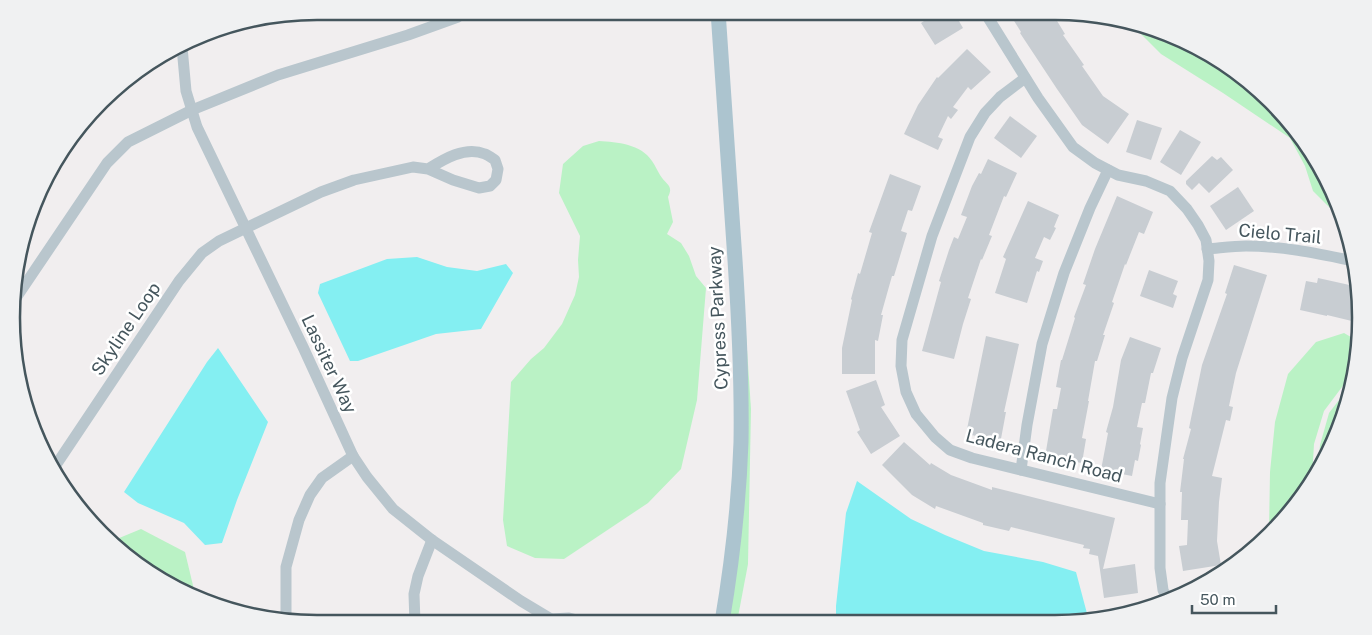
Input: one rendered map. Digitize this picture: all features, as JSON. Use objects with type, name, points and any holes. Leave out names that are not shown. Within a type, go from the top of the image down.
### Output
[{"type":"main road","name":"Cypress Parkway","points":[[719,20],[732,208],[741,375],[739,482],[731,563],[723,615]]},
{"type":"street","points":[[22,289],[107,163],[128,142],[192,110],[278,75],[408,35],[450,20]]},
{"type":"street","points":[[990,20],[1025,78],[1073,147],[1095,163],[1118,175],[1146,181],[1170,191],[1187,208],[1206,240],[1209,261],[1208,280],[1182,358],[1172,398],[1160,484],[1160,568],[1165,593]]},
{"type":"street","name":"Lassiter Way","points":[[182,53],[186,91],[197,127],[303,347],[353,456],[393,509],[432,540],[544,615]]},
{"type":"street","name":"Ladera Ranch Road","points":[[1025,78],[1000,96],[985,113],[970,137],[932,236],[902,340],[901,366],[906,392],[916,414],[935,437],[950,450],[972,458],[1160,504]]},
{"type":"street","points":[[470,151],[484,153],[495,160],[498,169],[496,180],[490,186],[479,188],[452,180],[428,169],[448,157],[470,151]]},
{"type":"street","name":"Skyline Loop","points":[[58,462],[179,281],[202,253],[219,241],[321,192],[354,180],[413,167],[428,169]]},
{"type":"street","points":[[1021,470],[1042,344],[1064,273],[1090,208],[1108,170]]},
{"type":"street","name":"Cielo Trail","points":[[1207,249],[1245,246],[1268,247],[1299,250],[1346,259]]},
{"type":"street","points":[[286,613],[286,567],[299,520],[310,495],[322,478],[353,456]]},
{"type":"street","points":[[415,615],[414,594],[418,576],[432,540]]},
{"type":"green space","points":[[1140,33],[1168,43],[1203,60],[1236,81],[1251,94],[1291,136],[1312,169],[1331,208],[1313,191],[1305,166],[1290,138],[1161,54]]},
{"type":"green space","points":[[599,141],[621,143],[642,151],[652,161],[670,187],[668,197],[673,222],[667,234],[681,243],[689,256],[696,276],[706,288],[697,400],[681,469],[648,503],[564,559],[535,558],[507,546],[503,520],[511,382],[531,359],[544,348],[562,324],[575,295],[579,277],[580,236],[559,193],[563,164],[583,146]]},
{"type":"green space","points":[[744,305],[751,409],[748,564],[738,615],[729,615]]},
{"type":"green space","points":[[1344,333],[1351,337],[1344,384],[1324,411],[1314,444],[1312,466],[1291,499],[1269,524],[1270,472],[1275,422],[1288,374],[1316,342]]},
{"type":"green space","points":[[1341,398],[1319,452],[1320,445],[1329,413]]},
{"type":"green space","points":[[141,529],[185,552],[193,587],[152,565],[118,538]]},
{"type":"water","points":[[417,257],[447,267],[477,271],[506,264],[513,273],[481,329],[436,334],[358,361],[350,361],[318,293],[320,284],[387,259]]},
{"type":"water","points":[[218,348],[268,422],[222,543],[205,545],[184,523],[138,503],[124,492],[207,362]]},
{"type":"water","points":[[857,481],[911,519],[945,535],[984,551],[1043,562],[1076,572],[1087,613],[1054,615],[836,615],[846,513]]},
{"type":"building","points":[[958,20],[963,28],[935,45],[921,23],[924,21]]},
{"type":"building","points":[[1014,20],[1057,20],[1065,34],[1063,35],[1103,96],[1129,114],[1108,144],[1082,125]]},
{"type":"building","points":[[967,49],[991,72],[971,90],[968,87],[953,107],[958,110],[951,119],[948,116],[938,137],[943,139],[938,150],[904,134],[918,105],[937,77]]},
{"type":"building","points":[[1010,116],[1037,136],[1021,158],[994,138]]},
{"type":"building","points":[[1137,120],[1162,128],[1151,160],[1126,152]]},
{"type":"building","points":[[1180,130],[1201,142],[1181,175],[1160,162]]},
{"type":"building","points":[[1212,156],[1217,160],[1221,157],[1233,170],[1209,193],[1199,183],[1192,190],[1186,184],[1186,181]]},
{"type":"building","points":[[988,159],[1017,173],[1006,197],[1004,196],[989,235],[992,236],[981,259],[968,298],[971,299],[954,359],[922,351],[941,282],[939,281],[949,250],[954,237],[958,239],[967,217],[961,215],[972,186],[979,173],[981,174]]},
{"type":"building","points":[[890,174],[921,186],[912,211],[908,210],[901,231],[907,233],[881,315],[883,315],[878,341],[875,340],[875,374],[842,374],[842,348],[851,299],[872,233],[869,232]]},
{"type":"building","points":[[1238,187],[1254,211],[1226,230],[1210,206]]},
{"type":"building","points":[[1117,196],[1153,212],[1144,234],[1139,232],[1125,264],[1112,302],[1114,303],[1103,335],[1105,335],[1097,361],[1095,361],[1082,438],[1086,439],[1082,463],[1045,457],[1053,409],[1057,409],[1061,388],[1056,387],[1061,360],[1086,285],[1083,284]]},
{"type":"building","points":[[1028,201],[1059,215],[1054,227],[1056,228],[1050,240],[1044,237],[1035,258],[1043,261],[1039,272],[1037,271],[1027,303],[995,293],[1006,259],[1003,257]]},
{"type":"building","points":[[1234,265],[1267,275],[1236,373],[1229,406],[1233,407],[1230,421],[1226,420],[1212,476],[1222,478],[1217,541],[1221,564],[1183,571],[1179,546],[1187,545],[1188,520],[1181,520],[1182,492],[1180,492],[1183,459],[1191,429],[1189,428],[1202,365],[1227,294],[1225,293]]},
{"type":"building","points":[[1149,270],[1178,281],[1173,294],[1177,296],[1173,308],[1140,296]]},
{"type":"building","points":[[1318,278],[1350,285],[1352,321],[1300,310],[1306,281],[1317,283]]},
{"type":"building","points":[[986,336],[1019,344],[1004,412],[1006,412],[1000,444],[992,443],[992,439],[966,434]]},
{"type":"building","points":[[1130,337],[1161,348],[1153,373],[1151,373],[1145,403],[1142,403],[1137,427],[1143,428],[1141,445],[1138,461],[1135,460],[1132,476],[1101,470],[1108,433],[1106,432],[1113,407],[1121,360]]},
{"type":"building","points":[[876,380],[885,405],[881,407],[900,436],[871,454],[857,432],[860,430],[846,391]]},
{"type":"building","points":[[904,442],[930,465],[931,463],[951,475],[992,490],[992,487],[1115,518],[1103,569],[1135,564],[1138,593],[1104,598],[1098,556],[1089,554],[1090,549],[1083,548],[1084,545],[1011,527],[1009,531],[983,525],[983,523],[936,506],[935,509],[912,495],[882,465]]}]
